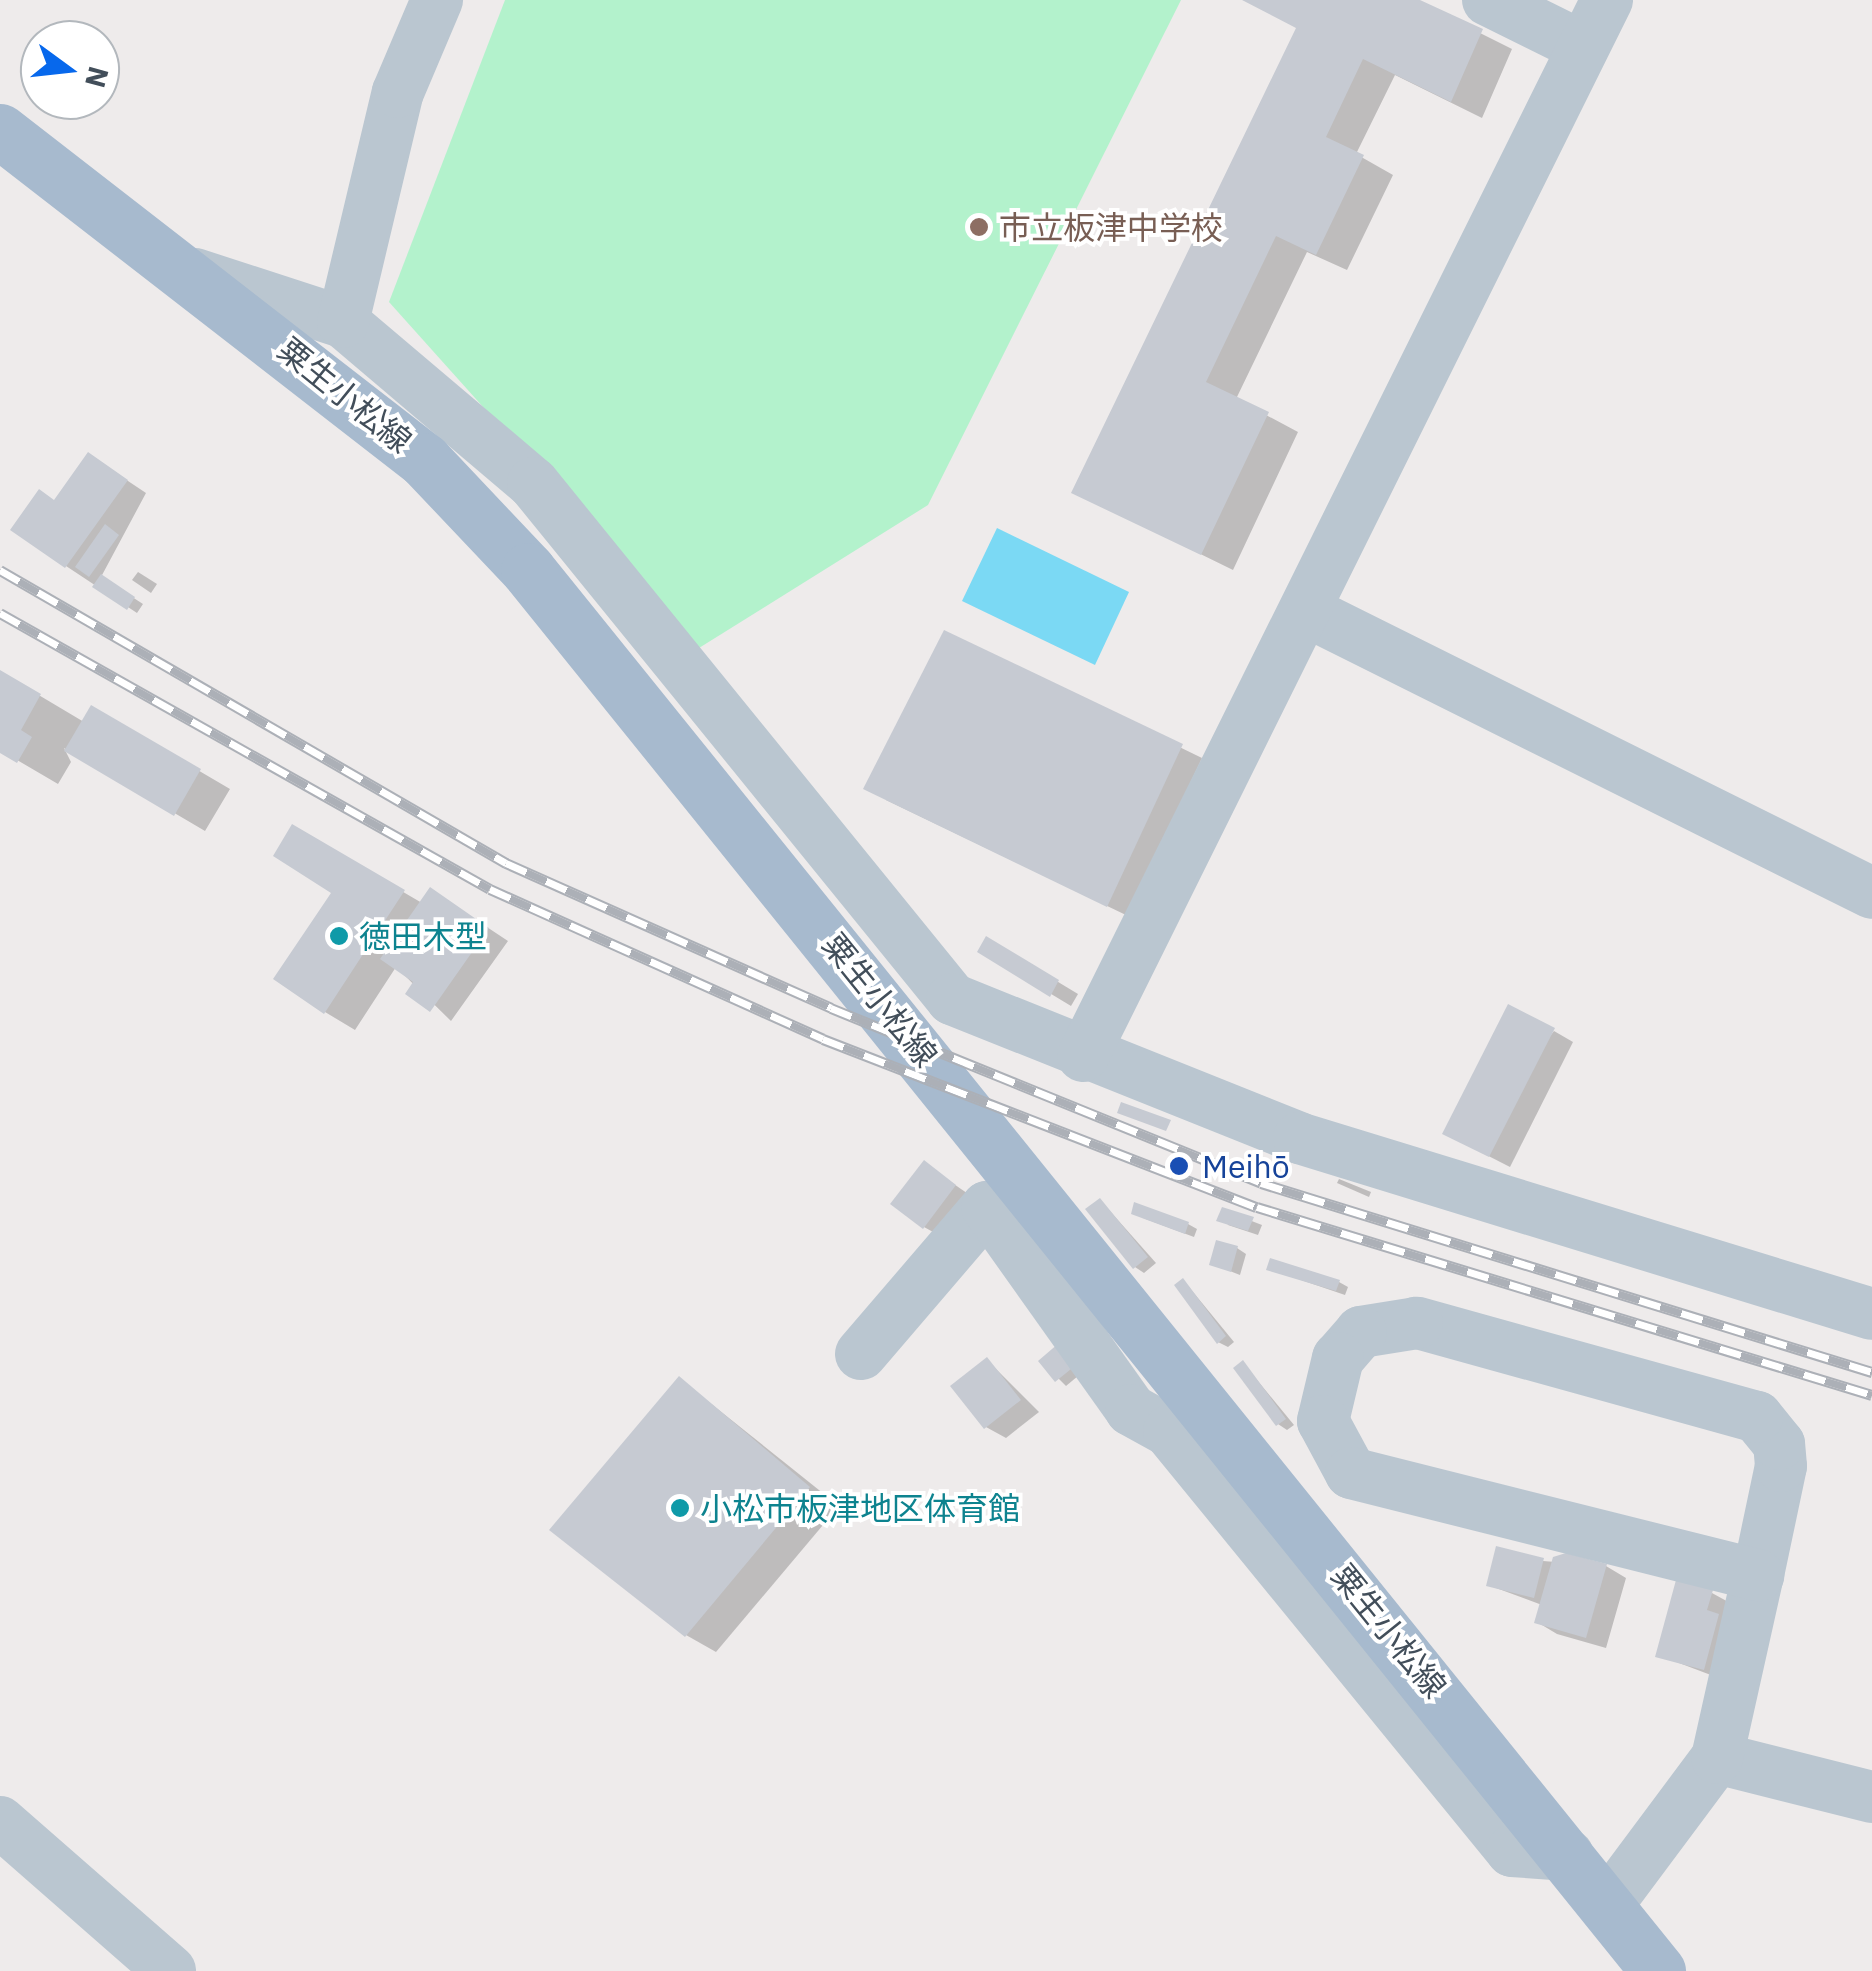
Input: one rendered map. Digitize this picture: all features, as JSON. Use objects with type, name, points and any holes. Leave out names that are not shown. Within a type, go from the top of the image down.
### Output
[{"type":"main road","name":"粟生小松線","points":[[0,131],[195,274],[424,460],[528,570],[1608,1904],[1658,1971]]},
{"type":"street","points":[[343,322],[398,92],[437,0]]},
{"type":"street","points":[[1488,0],[1583,47]]},
{"type":"street","points":[[1083,1056],[1607,0]]},
{"type":"street","points":[[195,274],[343,322],[533,482],[952,999],[1083,1056],[1298,1138],[1871,1312]]},
{"type":"street","points":[[1306,611],[1872,893]]},
{"type":"street","points":[[860,1354],[988,1207],[1131,1410],[1169,1432],[1512,1851],[1568,1855]]},
{"type":"street","points":[[1608,1904],[1716,1758],[1758,1575],[1780,1466],[1779,1444],[1757,1417],[1417,1322],[1362,1332],[1338,1358],[1323,1421],[1350,1473],[1758,1575]]},
{"type":"street","points":[[1716,1758],[1872,1797]]},
{"type":"street","points":[[0,1822],[170,1971]]},
{"type":"green space","points":[[505,0],[1181,0],[928,505],[699,648],[389,302]]},
{"type":"water","points":[[997,528],[1129,592],[1095,665],[962,601]]},
{"type":"building","points":[[1242,0],[1420,0],[1483,29],[1451,102],[1363,59],[1326,137],[1364,155],[1316,255],[1276,236],[1206,382],[1269,412],[1201,555],[1071,493],[1296,28]]},
{"type":"building","points":[[88,452],[128,480],[65,568],[10,530],[39,489],[54,500]]},
{"type":"building","points":[[105,524],[119,535],[89,577],[75,567]]},
{"type":"building","points":[[101,574],[135,597],[127,610],[92,587]]},
{"type":"building","points":[[944,630],[1183,744],[1107,907],[863,789]]},
{"type":"building","points":[[0,670],[41,694],[21,730],[32,737],[17,763],[0,753]]},
{"type":"building","points":[[91,705],[201,769],[174,816],[64,751]]},
{"type":"building","name":"徳田木型","points":[[292,824],[405,890],[324,1014],[273,979],[331,893],[273,856]]},
{"type":"building","points":[[430,887],[489,928],[430,1012],[405,994],[413,982],[380,959]]},
{"type":"building","points":[[986,936],[1059,980],[1050,997],[977,952]]},
{"type":"building","points":[[1508,1004],[1555,1028],[1489,1157],[1442,1134]]},
{"type":"building","points":[[1121,1102],[1171,1120],[1166,1131],[1117,1113]]},
{"type":"building","points":[[924,1160],[956,1185],[923,1229],[890,1204]]},
{"type":"building","points":[[1100,1198],[1148,1257],[1133,1269],[1085,1209]]},
{"type":"building","points":[[1134,1202],[1189,1222],[1185,1234],[1131,1214]]},
{"type":"building","points":[[1222,1207],[1254,1217],[1248,1231],[1216,1221]]},
{"type":"building","points":[[1216,1240],[1238,1246],[1231,1272],[1209,1265]]},
{"type":"building","points":[[1270,1258],[1340,1280],[1336,1291],[1266,1270]]},
{"type":"building","points":[[1183,1278],[1226,1336],[1217,1344],[1174,1285]]},
{"type":"building","points":[[1059,1343],[1076,1365],[1055,1382],[1038,1361]]},
{"type":"building","points":[[987,1357],[1021,1400],[984,1429],[950,1386]]},
{"type":"building","points":[[1243,1360],[1286,1419],[1276,1426],[1233,1368]]},
{"type":"building","name":"小松市板津地区体育館","points":[[679,1376],[810,1487],[685,1637],[549,1530]]},
{"type":"building","points":[[1496,1546],[1544,1558],[1534,1598],[1486,1586]]},
{"type":"building","points":[[1566,1553],[1607,1564],[1586,1638],[1534,1623],[1553,1557]]},
{"type":"building","points":[[1676,1580],[1713,1590],[1707,1610],[1719,1614],[1704,1670],[1655,1657]]},
{"type":"railway","points":[[0,570],[506,863],[831,1008],[1261,1183],[1872,1372]]},
{"type":"railway","points":[[0,613],[490,889],[823,1039],[1257,1207],[1872,1395]]},
{"type":"place","name":"市立板津中学校","points":[[979,227]]},
{"type":"place","name":"徳田木型","points":[[339,936]]},
{"type":"place","name":"Meihō","points":[[1179,1166]]},
{"type":"place","name":"小松市板津地区体育館","points":[[680,1508]]}]
